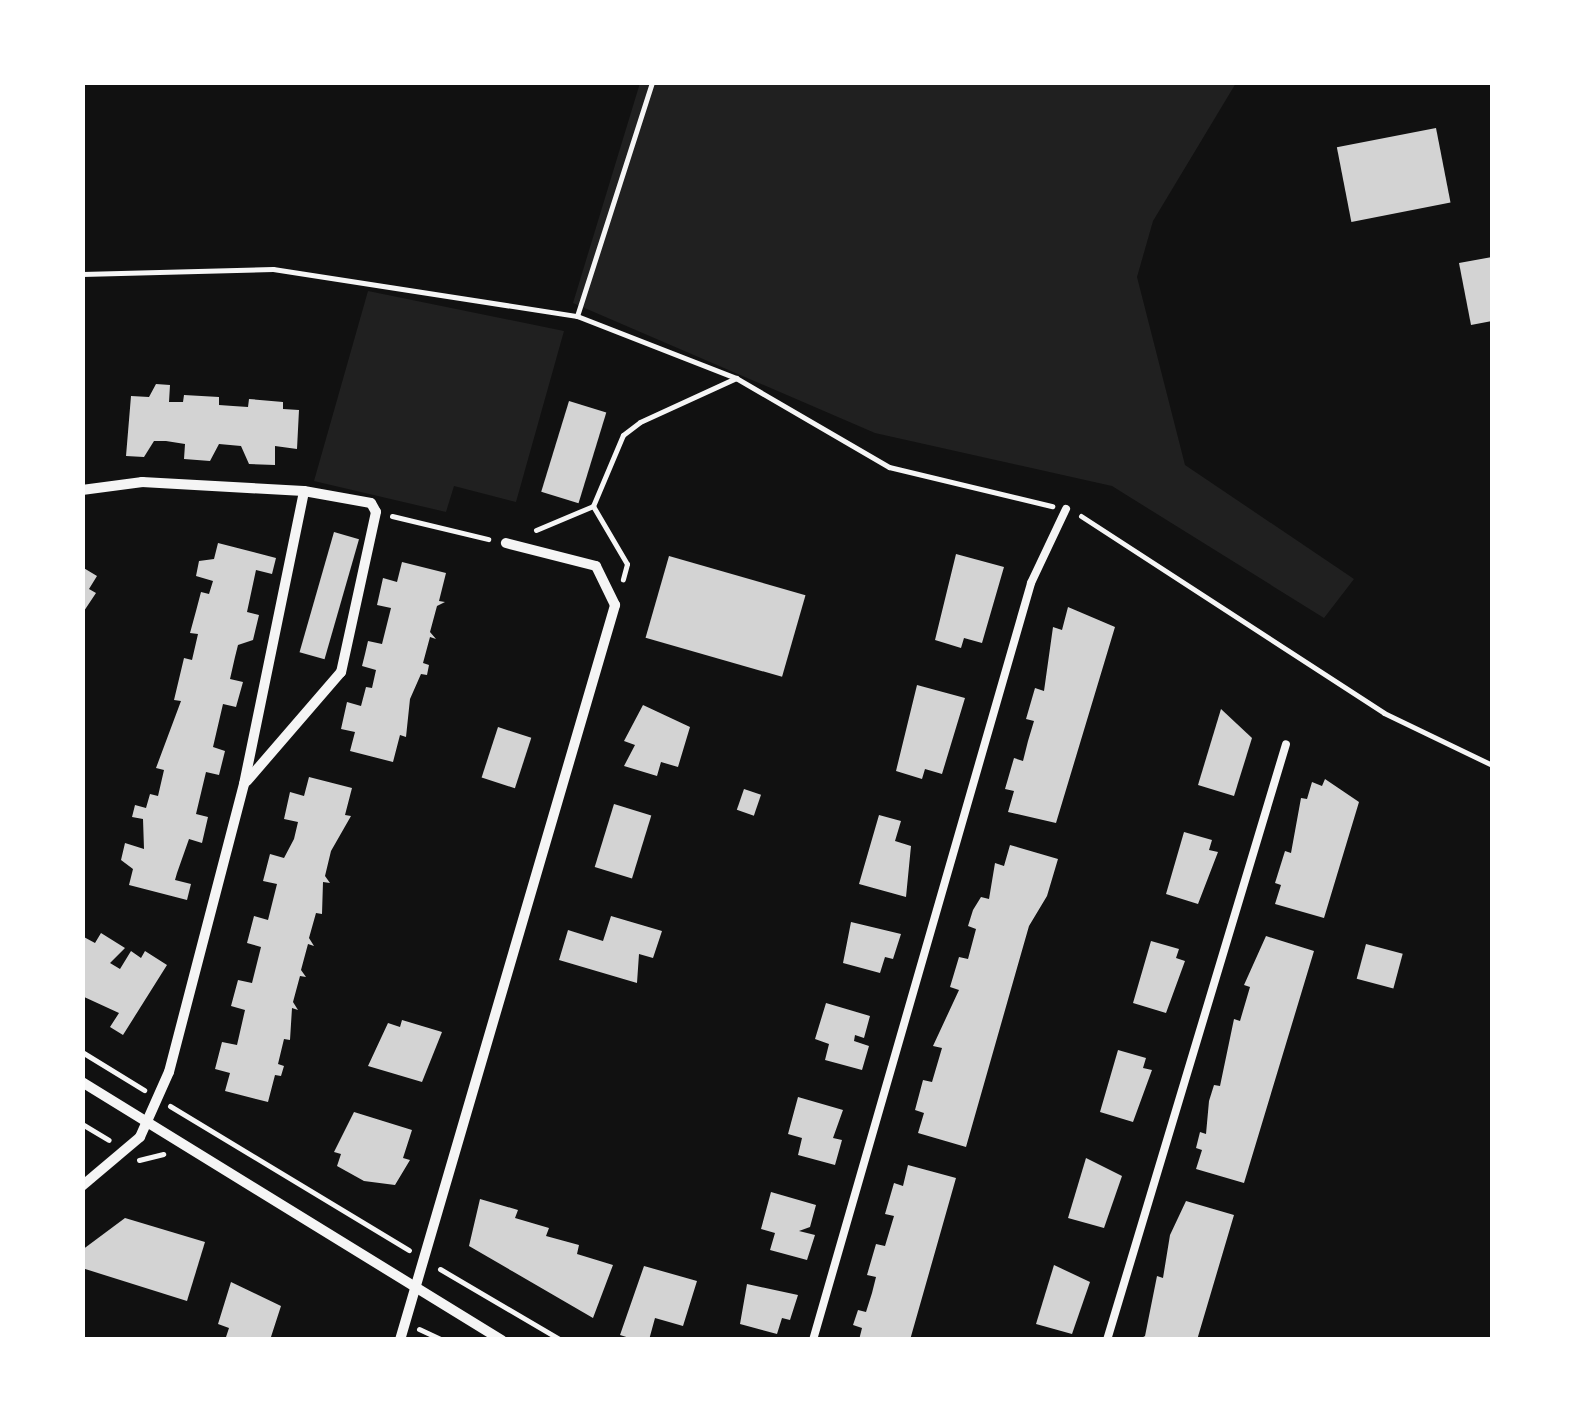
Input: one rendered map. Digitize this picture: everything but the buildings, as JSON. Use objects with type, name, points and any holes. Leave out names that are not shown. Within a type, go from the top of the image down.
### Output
[{"type":"street","points":[[82,490],[142,482],[304,492],[358,497],[376,512],[341,672],[244,784]]},
{"type":"street","points":[[82,1186],[126,1150],[149,1122],[160,1100],[244,784],[304,492]]},
{"type":"street","points":[[400,1340],[615,605],[596,566],[506,543]]},
{"type":"street","points":[[82,1082],[502,1340]]},
{"type":"lane","points":[[813,1340],[1032,583],[1066,509]]},
{"type":"lane","points":[[1107,1340],[1286,744]]},
{"type":"path","points":[[577,316],[652,82]]},
{"type":"path","points":[[82,274],[273,269],[577,316],[736,378],[890,467],[1066,509],[1104,527],[1384,713],[1492,765]]},
{"type":"path","points":[[376,512],[506,543],[593,506],[623,435],[658,412],[736,378]]},
{"type":"path","points":[[593,506],[627,564],[615,605]]},
{"type":"path","points":[[82,1052],[561,1340]]},
{"type":"path","points":[[82,1124],[144,1164],[160,1153],[177,1163]]},
{"type":"shaded area","points":[[640,83],[1236,83],[1153,221],[1137,277],[1185,465],[1354,579],[1324,618],[1112,486],[875,433],[573,303]]},
{"type":"shaded area","points":[[368,291],[564,331],[516,502],[454,486],[446,512],[314,481]]}]
